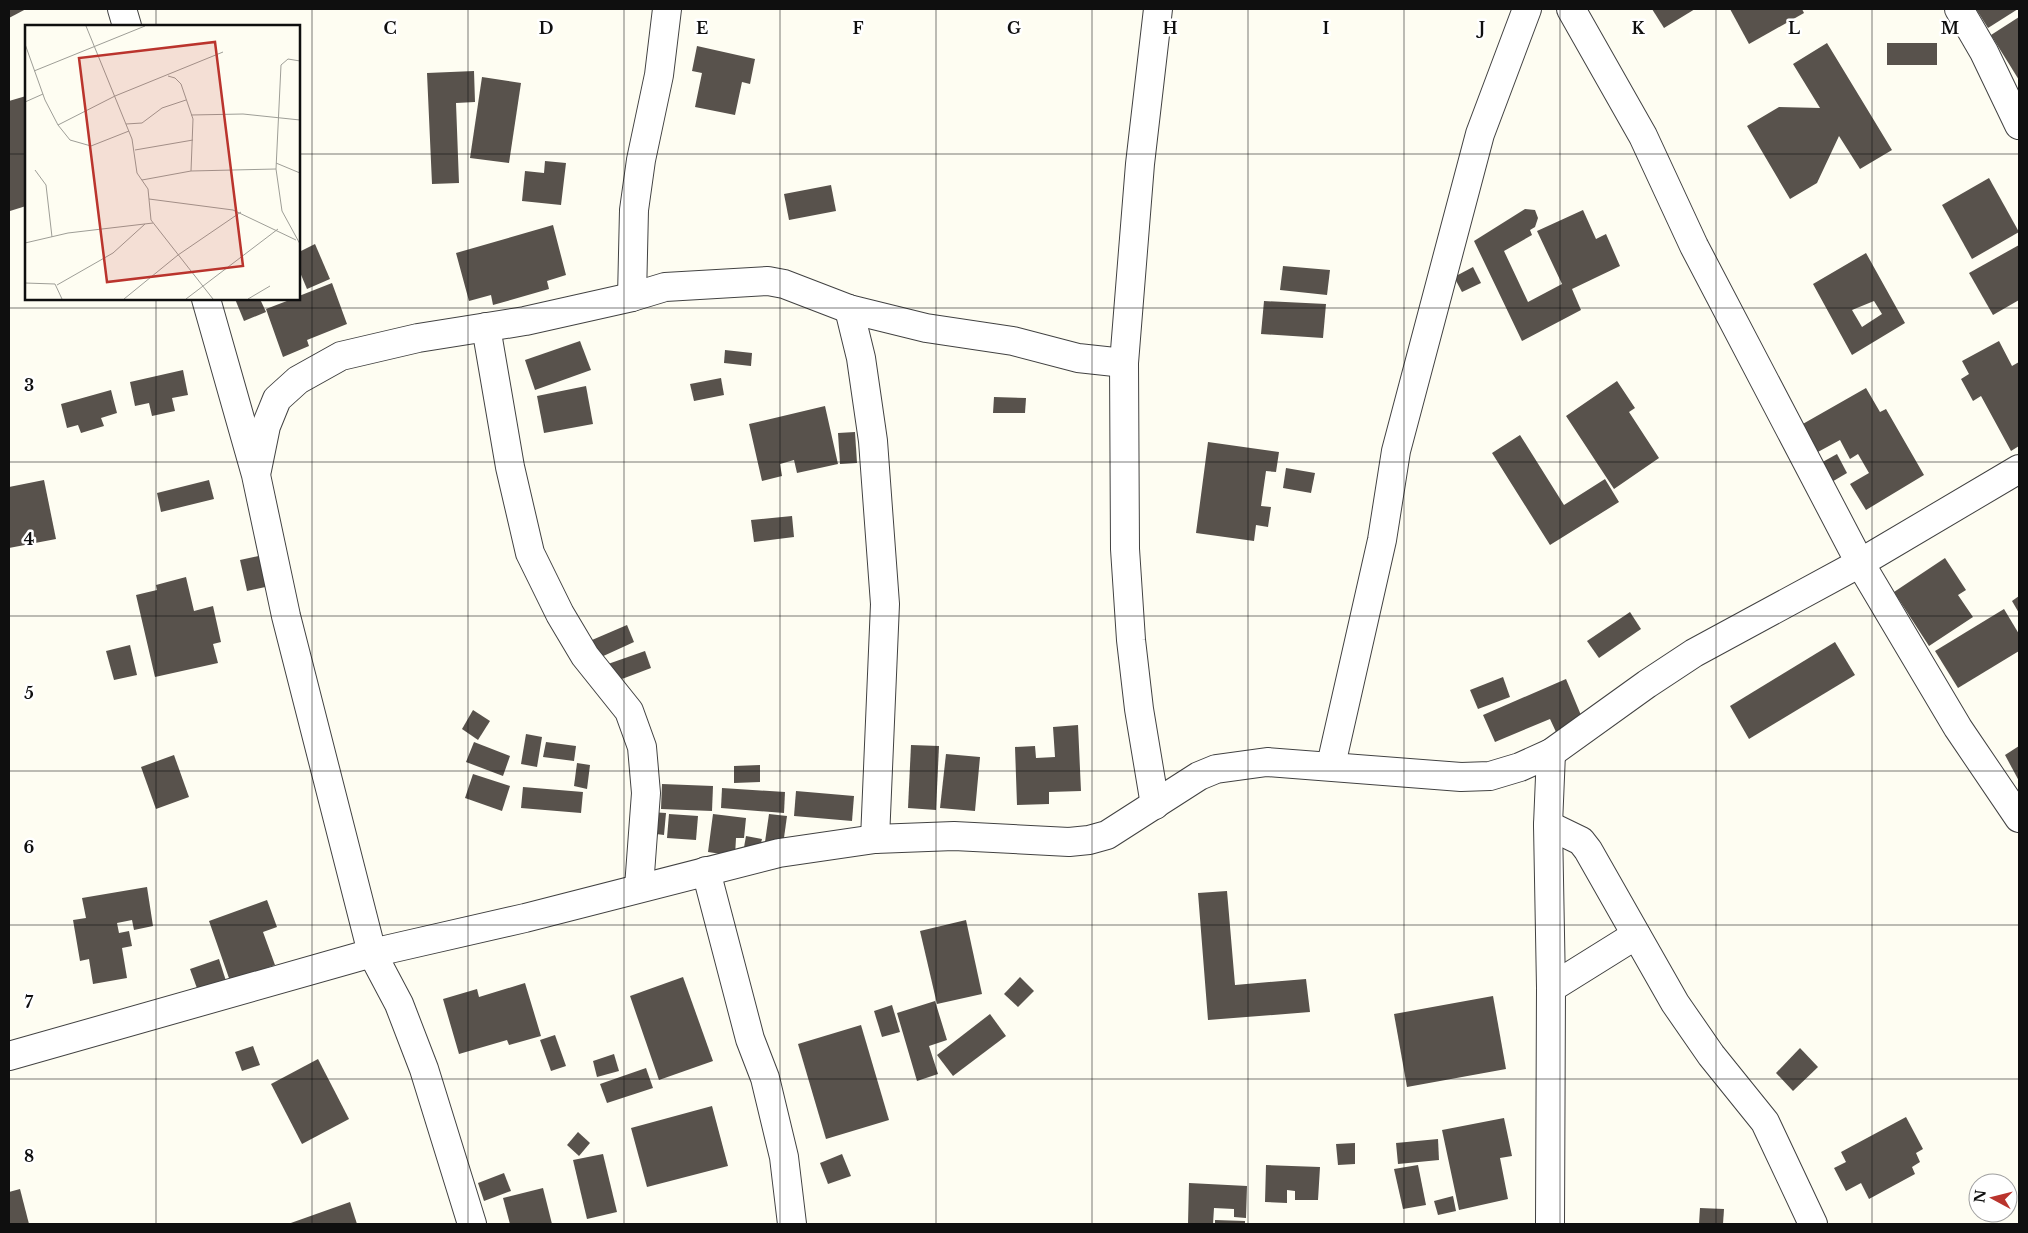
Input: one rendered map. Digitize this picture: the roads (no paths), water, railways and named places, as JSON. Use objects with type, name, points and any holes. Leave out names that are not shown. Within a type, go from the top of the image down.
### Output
[{"type":"street","points":[[122,9],[127,25]]},
{"type":"street","points":[[632,297],[634,210],[641,160],[657,88],[668,9]]},
{"type":"street","points":[[1155,805],[1139,709],[1130,631],[1125,549],[1124,363],[1140,164],[1158,9]]},
{"type":"street","points":[[1330,765],[1382,540],[1396,451],[1480,134],[1527,9]]},
{"type":"street","points":[[1571,9],[1643,136],[1694,246],[1860,563],[1958,728],[2019,818]]},
{"type":"street","points":[[1958,9],[1984,52],[2019,125]]},
{"type":"street","points":[[256,475],[266,426],[277,399],[298,380],[341,356],[418,338],[486,327],[632,297],[665,287],[768,281],[784,284],[849,309],[926,328],[1013,340],[1078,358],[1124,363]]},
{"type":"street","points":[[206,300],[256,475],[286,616],[372,953],[399,1004],[424,1069],[472,1224]]},
{"type":"street","points":[[849,309],[861,358],[873,442],[885,604],[875,839]]},
{"type":"street","points":[[486,327],[510,467],[530,553],[560,614],[585,656],[629,711],[642,747],[646,792],[639,887]]},
{"type":"street","points":[[9,1056],[372,953],[525,918],[639,887],[778,853],[875,839],[954,836],[1069,842],[1090,840],[1107,835],[1183,785],[1216,769],[1266,762],[1330,765],[1461,777],[1490,776],[1520,767],[1551,753],[1647,684],[1694,653],[1860,563],[2019,469]]},
{"type":"street","points":[[1550,1224],[1551,988],[1548,825],[1551,753]]},
{"type":"street","points":[[1548,825],[1580,841],[1588,850],[1674,1003],[1711,1055],[1765,1122],[1813,1224]]},
{"type":"street","points":[[706,871],[750,1039],[765,1078],[778,1130],[784,1157],[792,1224]]},
{"type":"street","points":[[1551,988],[1636,936]]}]
